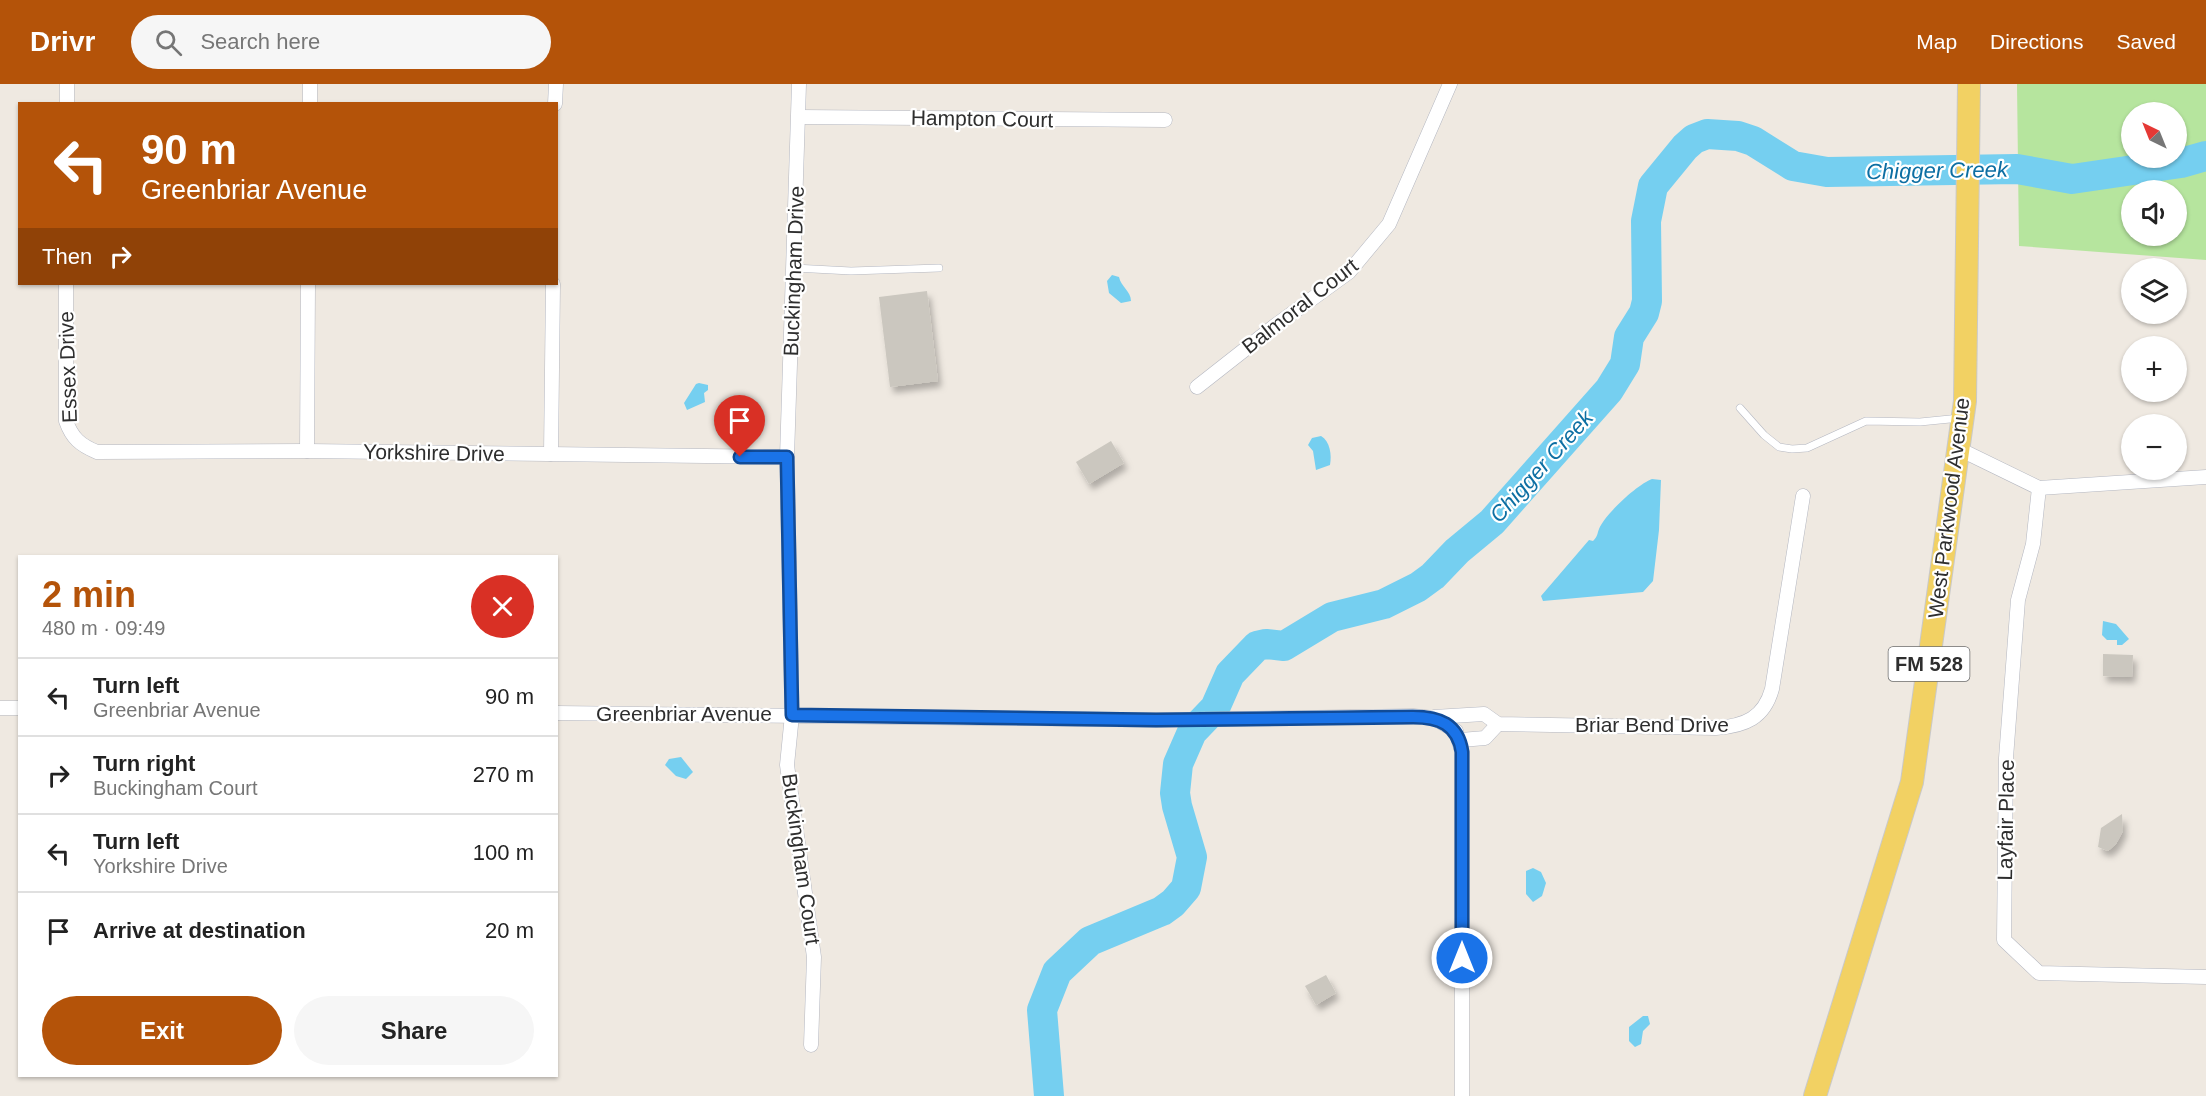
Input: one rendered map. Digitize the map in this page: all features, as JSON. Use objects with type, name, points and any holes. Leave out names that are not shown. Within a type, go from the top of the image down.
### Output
[{"type":"main road","name":"West Parkwood Avenue","points":[[1815,1096],[1912,782],[1963,418],[1969,84]]},
{"type":"street","points":[[67,84],[67,102]]},
{"type":"street","points":[[310,84],[310,102]]},
{"type":"street","points":[[555,102],[556,84]]},
{"type":"street","name":"Buckingham Drive","points":[[787,457],[799,84]]},
{"type":"street","name":"Balmoral Court","points":[[1197,387],[1349,272],[1376,240],[1389,224],[1450,84]]},
{"type":"street","name":"Hampton Court","points":[[799,117],[1165,120]]},
{"type":"street","name":"Essex Drive","points":[[66,285],[66,421],[70,434],[82,445]]},
{"type":"street","points":[[307,451],[308,285]]},
{"type":"street","points":[[551,454],[553,285]]},
{"type":"street","name":"Yorkshire Drive","points":[[82,445],[97,452],[307,451],[787,457]]},
{"type":"street","points":[[1959,449],[2039,488],[2206,477]]},
{"type":"street","name":"Buckingham Court","points":[[787,457],[792,715],[787,765],[814,957],[811,1045]]},
{"type":"street","name":"Layfair Place","points":[[2039,488],[2033,544],[2017,611],[2006,758],[2004,940],[2039,973],[2206,977]]},
{"type":"street","name":"Briar Bend Drive","points":[[1425,717],[1484,714],[1498,724],[1716,728],[1734,726],[1754,718],[1768,701],[1772,688],[1803,496]]},
{"type":"street","points":[[0,708],[18,708]]},
{"type":"street","name":"Greenbriar Avenue","points":[[558,713],[1156,720],[1425,717],[1442,721],[1458,736]]},
{"type":"street","points":[[1462,1096],[1458,736],[1485,738],[1498,724]]},
{"type":"lane","points":[[794,268],[851,271],[939,268]]},
{"type":"lane","points":[[1740,408],[1764,435],[1779,447],[1792,449],[1807,448],[1866,421],[1920,422],[1963,418]]},
{"type":"green space","points":[[2017,84],[2206,84],[2206,260],[2019,246]]},
{"type":"water","points":[[1112,275],[1119,277],[1131,301],[1121,303],[1109,293],[1107,281]]},
{"type":"water","points":[[699,383],[708,385],[708,390],[704,393],[705,402],[687,410],[684,403]]},
{"type":"water","points":[[1321,436],[1330,449],[1330,465],[1316,470],[1313,451],[1308,445],[1312,438]]},
{"type":"water","points":[[1652,479],[1661,480],[1659,530],[1653,581],[1643,592],[1543,601],[1541,596],[1589,540],[1595,539],[1602,523],[1615,508],[1631,493]]},
{"type":"water","points":[[2103,621],[2116,624],[2129,639],[2122,645],[2117,645],[2117,640],[2107,640],[2102,635]]},
{"type":"water","points":[[681,757],[693,772],[686,779],[676,776],[665,765],[669,759]]},
{"type":"water","points":[[1533,868],[1541,872],[1546,883],[1542,896],[1533,902],[1526,894],[1526,871]]},
{"type":"water","points":[[1643,1016],[1648,1016],[1650,1024],[1643,1031],[1641,1044],[1635,1047],[1629,1041],[1629,1027]]},
{"type":"building","points":[[927,291],[938,381],[890,387],[879,297]]},
{"type":"building","points":[[1111,441],[1124,463],[1089,484],[1076,462]]},
{"type":"building","points":[[2103,654],[2133,655],[2132,677],[2103,676]]},
{"type":"building","points":[[2122,814],[2123,831],[2116,844],[2108,851],[2098,847],[2101,828]]},
{"type":"building","points":[[1326,975],[1336,993],[1316,1005],[1305,986]]},
{"type":"waterway","name":"Chigger Creek","points":[[1049,1096],[1042,1010],[1057,972],[1090,941],[1162,911],[1173,903],[1186,888],[1192,857],[1175,793],[1178,764],[1192,732],[1215,708],[1230,674],[1257,646],[1266,644],[1284,646],[1332,617],[1384,604],[1418,587],[1433,576],[1457,551],[1492,522],[1609,390],[1625,364],[1629,337],[1644,313],[1647,301],[1646,221],[1653,186],[1694,139],[1707,134],[1738,136],[1753,141],[1793,166],[1827,172],[2017,169],[2072,179],[2181,163],[2206,156]]},
{"type":"route","points":[[740,457],[787,457],[792,715],[1156,720],[1425,717],[1434,718],[1452,727],[1461,740],[1462,752],[1462,958]]}]
